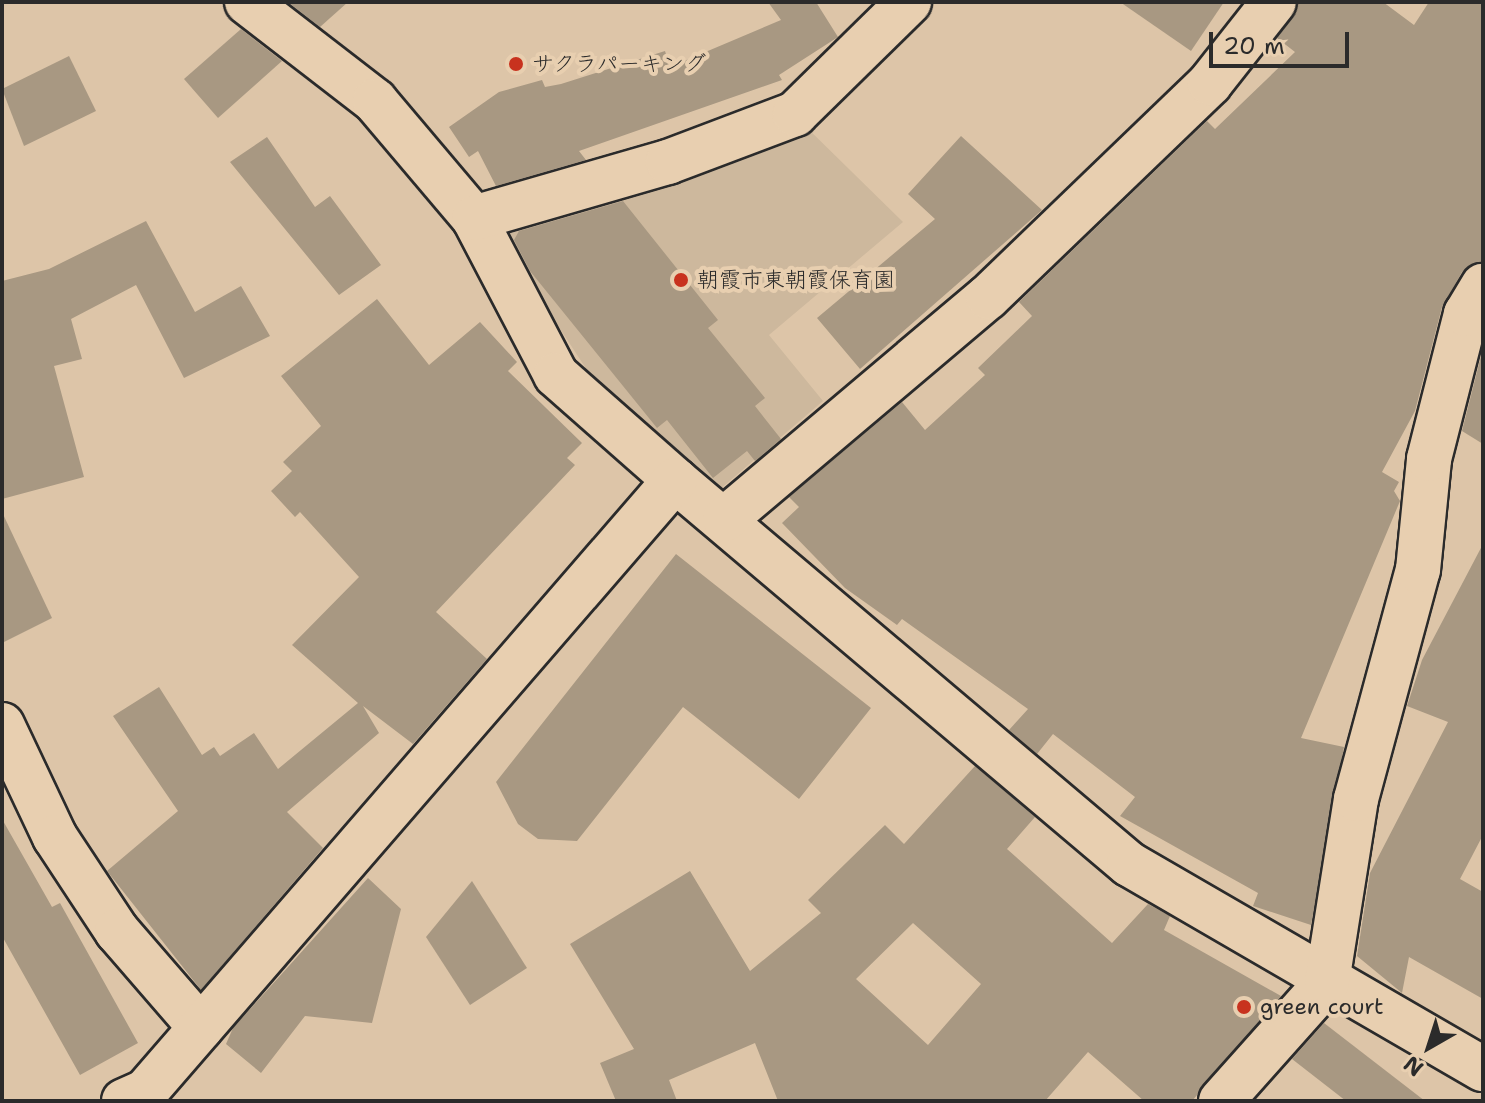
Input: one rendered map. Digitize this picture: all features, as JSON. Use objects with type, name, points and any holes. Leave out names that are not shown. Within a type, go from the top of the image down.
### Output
[{"type":"street","points":[[247,2],[375,101],[474,218],[556,375],[675,480],[725,519],[1129,864],[1327,982],[1483,1069]]},
{"type":"street","points":[[474,218],[668,162],[795,114],[909,2]]},
{"type":"street","points":[[725,519],[988,297],[1210,83],[1274,2]]},
{"type":"street","points":[[1221,1101],[1327,982],[1356,799],[1418,570],[1429,459],[1466,314],[1483,286]]},
{"type":"street","points":[[124,1101],[146,1091],[675,480]]},
{"type":"street","points":[[2,725],[71,860],[117,931],[201,1028]]},
{"type":"shaded area","name":"朝霞市東朝霞保育園","points":[[799,120],[903,222],[769,335],[823,401],[718,491],[608,402],[492,225]]},
{"type":"building","points":[[288,2],[348,2],[320,27]]},
{"type":"building","points":[[768,2],[816,2],[838,37],[779,75],[782,80],[579,151],[586,160],[496,186],[478,151],[469,157],[449,127],[499,92],[542,80],[545,87],[561,84],[665,51],[670,67],[781,20]]},
{"type":"building","points":[[1120,2],[1224,2],[1191,51]]},
{"type":"building","points":[[1298,2],[1383,2],[1414,25],[1429,2],[1483,2],[1483,261],[1462,272],[1442,307],[1415,411],[1382,472],[1399,482],[1394,491],[1400,501],[1301,738],[1344,747],[1311,925],[1253,906],[1258,893],[1120,816],[1135,797],[1053,734],[1037,754],[1009,730],[1028,709],[902,619],[897,625],[845,588],[782,523],[799,507],[789,497],[902,402],[925,430],[985,375],[978,368],[1032,316],[1019,302],[1207,121],[1215,129],[1295,52],[1277,38]]},
{"type":"building","points":[[241,29],[282,61],[218,118],[184,79]]},
{"type":"building","points":[[69,56],[96,111],[24,146],[2,89]]},
{"type":"building","points":[[961,136],[1042,210],[860,369],[817,318],[935,219],[908,194]]},
{"type":"building","points":[[267,137],[315,207],[330,196],[381,265],[339,295],[230,162]]},
{"type":"building","points":[[623,201],[718,320],[708,328],[765,398],[755,406],[781,439],[755,461],[747,451],[713,478],[667,420],[657,428],[530,271],[514,240],[519,231]]},
{"type":"building","points":[[146,221],[195,312],[241,286],[270,336],[184,378],[136,285],[71,319],[82,359],[54,366],[84,477],[2,499],[2,281],[49,269]]},
{"type":"building","points":[[377,299],[429,365],[480,322],[517,362],[508,371],[582,443],[567,458],[575,465],[436,612],[487,659],[413,744],[363,706],[379,733],[287,812],[323,848],[201,990],[107,871],[178,811],[113,716],[159,687],[202,755],[214,747],[220,756],[254,733],[278,769],[358,703],[292,645],[359,577],[300,512],[295,517],[271,491],[292,471],[283,462],[321,426],[281,376]]},
{"type":"building","points":[[1483,348],[1483,444],[1462,431]]},
{"type":"building","points":[[2,512],[52,618],[2,643]]},
{"type":"building","points":[[1483,544],[1483,835],[1460,879],[1483,892],[1483,999],[1409,957],[1402,993],[1357,956],[1370,873],[1448,722],[1407,706],[1422,660]]},
{"type":"building","points":[[676,554],[871,708],[799,799],[683,707],[577,841],[538,839],[518,824],[496,782]]},
{"type":"building","points":[[975,766],[1035,817],[1007,849],[1112,943],[1148,904],[1170,916],[1164,930],[1281,996],[1192,1101],[1144,1101],[1088,1052],[1045,1101],[778,1101],[755,1043],[669,1080],[677,1101],[616,1101],[600,1063],[634,1049],[570,944],[690,871],[750,971],[821,913],[808,900],[885,825],[904,844]],"holes":[[[913,923],[981,984],[928,1045],[856,979]]]},
{"type":"building","points":[[2,819],[52,907],[60,903],[138,1043],[80,1075],[2,936]]},
{"type":"building","points":[[368,878],[401,909],[372,1023],[305,1016],[261,1073],[226,1044],[233,1028]]},
{"type":"building","points":[[472,881],[527,968],[470,1005],[426,937]]},
{"type":"building","points":[[1324,1023],[1425,1101],[1346,1101],[1292,1059]]},
{"type":"place","name":"サクラパーキング","points":[[516,64]]},
{"type":"place","name":"朝霞市東朝霞保育園","points":[[681,280]]},
{"type":"place","name":"green court","points":[[1244,1007]]}]
